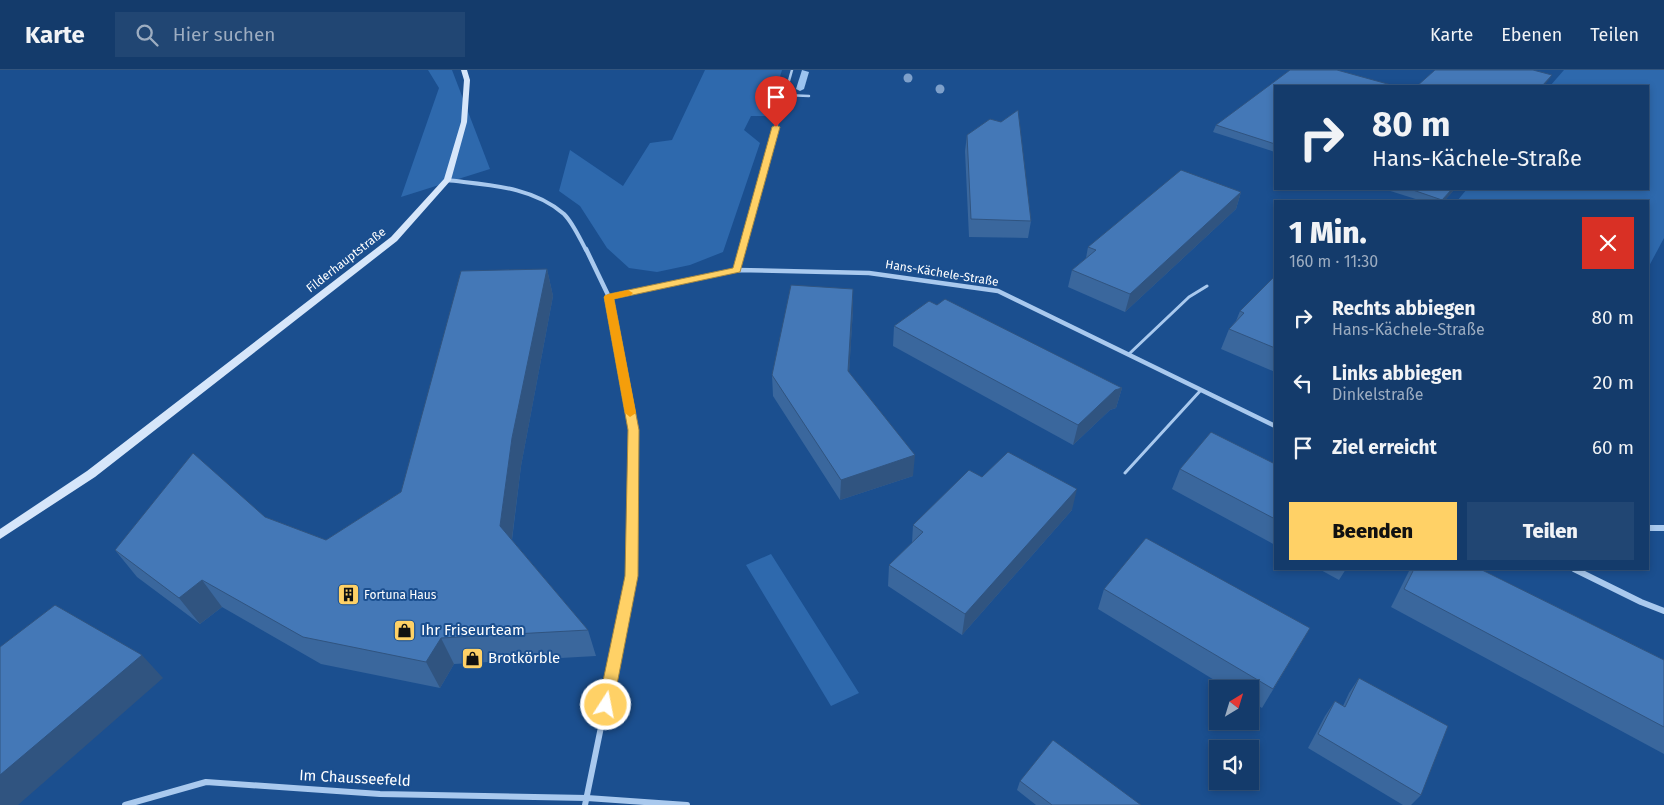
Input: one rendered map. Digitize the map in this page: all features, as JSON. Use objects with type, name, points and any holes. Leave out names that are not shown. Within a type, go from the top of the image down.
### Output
[{"type":"main road","points":[[446,180],[464,122],[467,80],[464,70]]},
{"type":"main road","name":"Filderhauptstraße","points":[[0,535],[91,474],[394,240],[446,180]]},
{"type":"street","points":[[446,180],[499,186],[536,196],[565,215],[587,251],[609,297],[633,430],[632,576],[586,801]]},
{"type":"street","name":"Hans-Kächele-Straße","points":[[609,297],[737,270],[869,273],[998,291],[1274,426]]},
{"type":"street","points":[[1649,528],[1664,528]]},
{"type":"street","points":[[1576,570],[1641,602],[1664,611]]},
{"type":"street","name":"Im Chausseefeld","points":[[125,805],[206,782],[380,794],[687,805]]},
{"type":"lane","points":[[737,270],[792,70]]},
{"type":"lane","points":[[785,95],[809,96]]},
{"type":"lane","points":[[1129,354],[1189,297],[1207,286]]},
{"type":"lane","points":[[1126,473],[1201,390]]},
{"type":"shaded area","points":[[428,70],[452,70],[490,169],[401,197],[439,88]]},
{"type":"shaded area","points":[[705,70],[782,70],[768,116],[751,116],[744,130],[760,143],[723,252],[690,265],[657,272],[629,268],[607,248],[580,206],[559,191],[570,150],[623,186],[650,143],[672,140]]},
{"type":"shaded area","points":[[1564,70],[1664,70],[1664,238],[1649,266],[1649,200],[1458,200],[1466,190],[1649,190],[1649,85],[1551,85]]},
{"type":"shaded area","points":[[771,554],[859,693],[831,706],[746,565]]},
{"type":"building","points":[[1290,70],[1337,70],[1391,85],[1274,85],[1274,144],[1216,125]]},
{"type":"building","points":[[1435,70],[1533,70],[1552,75],[1543,85],[1418,85]]},
{"type":"building","points":[[1018,110],[1031,221],[971,219],[967,135],[990,119],[1001,122]]},
{"type":"building","points":[[1181,170],[1241,192],[1130,294],[1072,270],[1096,250],[1088,247]]},
{"type":"building","points":[[1413,190],[1451,190],[1442,200]]},
{"type":"building","points":[[547,269],[512,438],[500,526],[588,630],[441,638],[426,662],[303,637],[202,580],[179,598],[115,550],[193,453],[265,517],[326,540],[401,492],[461,271]]},
{"type":"building","points":[[1274,277],[1274,348],[1229,329],[1244,313],[1240,311]]},
{"type":"building","points":[[791,285],[853,289],[848,371],[915,455],[841,480],[772,375]]},
{"type":"building","points":[[945,299],[1122,388],[1115,390],[1078,425],[894,326],[929,301],[937,305]]},
{"type":"building","points":[[1211,432],[1274,464],[1274,518],[1180,469]]},
{"type":"building","points":[[1008,452],[1077,489],[965,614],[889,565],[923,532],[913,525],[969,470],[982,477]]},
{"type":"building","points":[[1146,538],[1310,628],[1273,689],[1104,589]]},
{"type":"building","points":[[1414,570],[1482,570],[1664,660],[1664,727],[1404,589]]},
{"type":"building","points":[[55,605],[142,655],[0,775],[0,647]]},
{"type":"building","points":[[1359,678],[1448,726],[1421,795],[1318,734],[1335,701],[1345,707]]},
{"type":"building","points":[[1053,740],[1141,805],[1052,805],[1020,781]]},
{"type":"waterway","points":[[800,89],[805,72]]},
{"type":"slow traffic","points":[[628,293],[609,297],[630,413]]},
{"type":"place","name":"Fortuna Haus","points":[[348,595]]},
{"type":"place","name":"Ihr Friseurteam","points":[[405,630]]},
{"type":"place","name":"Brotkörble","points":[[472,658]]},
{"type":"route","points":[[606,705],[632,576],[633,430],[609,297],[737,270],[776,127]]}]
